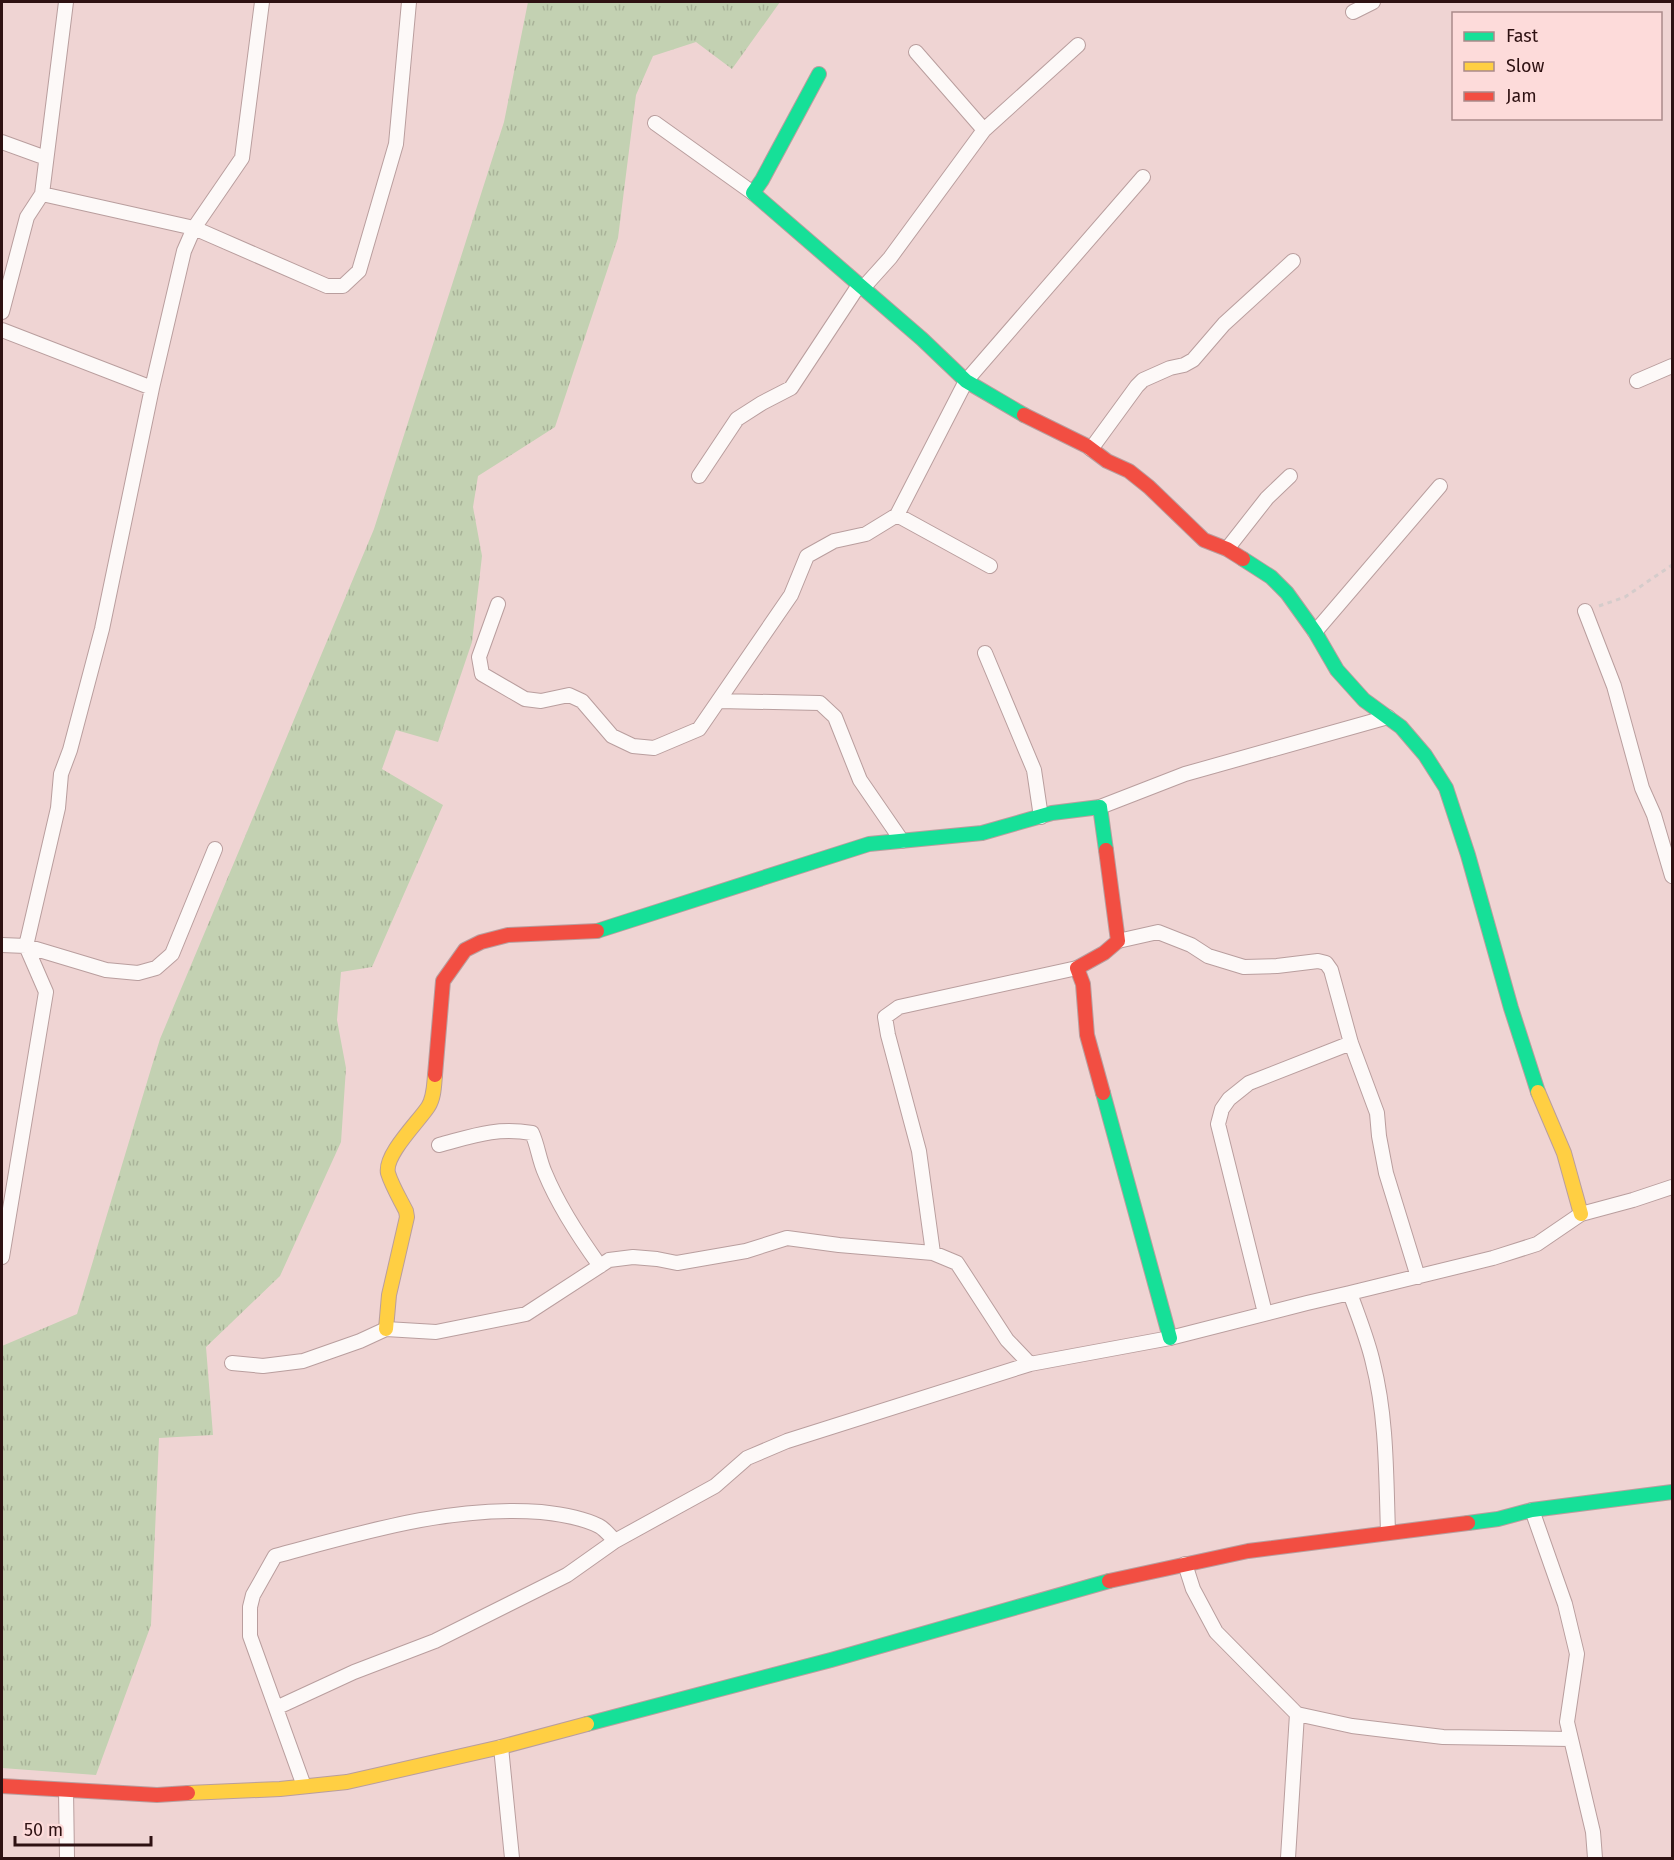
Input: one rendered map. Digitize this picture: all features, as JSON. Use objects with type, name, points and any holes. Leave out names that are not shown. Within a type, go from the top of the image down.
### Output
[{"type":"street","points":[[2,312],[27,217],[42,194],[66,2]]},
{"type":"street","points":[[2,1257],[46,992],[27,946],[58,808],[62,774],[102,629],[152,388],[184,251],[194,228],[242,158],[262,2]]},
{"type":"street","points":[[42,194],[194,228],[327,286],[343,286],[359,271],[396,144],[408,2]]},
{"type":"street","points":[[1353,12],[1373,2]]},
{"type":"street","points":[[699,476],[737,419],[791,388],[861,287],[890,258],[984,130],[1078,45]]},
{"type":"street","points":[[916,52],[984,130]]},
{"type":"street","points":[[753,193],[819,74]]},
{"type":"street","points":[[655,123],[753,193],[922,339],[966,381],[1029,418],[1129,471],[1204,540],[1227,549],[1271,577],[1287,593],[1315,632],[1337,670],[1364,700],[1401,727],[1425,755],[1446,788],[1468,855],[1511,1008],[1542,1103],[1564,1153],[1581,1214]]},
{"type":"street","points":[[2,142],[46,158]]},
{"type":"street","points":[[498,604],[479,657],[482,674],[525,699],[542,701],[568,694],[582,701],[612,736],[633,746],[654,748],[699,729],[791,596],[807,556],[834,541],[866,534],[897,515],[966,381],[1143,177]]},
{"type":"street","points":[[1091,449],[1143,380],[1193,360],[1224,324],[1293,261]]},
{"type":"street","points":[[2,330],[152,388]]},
{"type":"street","points":[[1637,381],[1672,366]]},
{"type":"street","points":[[1227,549],[1268,498],[1290,476]]},
{"type":"street","points":[[1315,632],[1440,486]]},
{"type":"street","points":[[897,515],[990,566]]},
{"type":"street","points":[[1585,611],[1614,686],[1642,788],[1654,814],[1672,876]]},
{"type":"street","points":[[985,653],[1034,770],[1041,817]]},
{"type":"street","points":[[719,701],[820,703],[835,717],[860,780],[902,841]]},
{"type":"street","points":[[386,1329],[388,1295],[407,1217],[388,1172],[388,1164],[407,1132],[429,1106],[433,1096],[443,981],[465,950],[481,942],[508,935],[594,933],[869,844],[982,833],[1052,813],[1100,807],[1185,774],[1388,717]]},
{"type":"street","points":[[1100,807],[1118,941]]},
{"type":"street","points":[[2,945],[27,946],[106,970],[138,973],[156,968],[172,954],[215,849]]},
{"type":"street","points":[[933,1253],[919,1150],[885,1017],[899,1007],[1077,968],[1104,953],[1118,941],[1158,932],[1191,945],[1208,956],[1244,967],[1318,961],[1326,963],[1331,970],[1351,1043],[1377,1113],[1386,1173],[1418,1277]]},
{"type":"street","points":[[1077,968],[1083,984],[1087,1035],[1170,1338]]},
{"type":"street","points":[[1265,1313],[1218,1124],[1219,1118],[1229,1099],[1249,1083],[1351,1043]]},
{"type":"street","points":[[439,1145],[482,1133],[510,1130],[532,1133],[537,1143],[544,1172],[573,1228],[600,1266]]},
{"type":"street","points":[[276,1708],[354,1672],[435,1641],[567,1575],[615,1541],[715,1486],[747,1458],[787,1441],[1030,1364],[1170,1338],[1493,1258],[1536,1244],[1581,1214],[1672,1187]]},
{"type":"street","points":[[232,1363],[263,1366],[303,1361],[360,1341],[386,1329],[436,1332],[526,1314],[609,1260],[633,1257],[677,1263],[746,1251],[787,1238],[933,1253],[957,1263],[1007,1340],[1030,1364]]},
{"type":"street","points":[[1350,1293],[1373,1363],[1379,1395],[1384,1434],[1388,1532]]},
{"type":"street","points":[[2,1786],[157,1795],[347,1782],[501,1747],[831,1660],[1095,1584],[1185,1564],[1248,1551],[1498,1519],[1532,1510],[1672,1492]]},
{"type":"street","points":[[1532,1510],[1565,1604],[1577,1654],[1567,1722],[1593,1832],[1594,1858]]},
{"type":"street","points":[[304,1786],[250,1636],[250,1608],[253,1595],[275,1556],[378,1528],[481,1511],[563,1514],[601,1526],[615,1541]]},
{"type":"street","points":[[1185,1564],[1193,1589],[1216,1632],[1297,1714],[1352,1726],[1443,1737],[1570,1739]]},
{"type":"street","points":[[1288,1858],[1297,1714]]},
{"type":"street","points":[[501,1747],[512,1858]]},
{"type":"street","points":[[66,1790],[67,1858]]},
{"type":"path","points":[[1585,611],[1625,597],[1672,565]]},
{"type":"green space","points":[[528,2],[780,2],[732,69],[696,42],[653,56],[636,95],[618,238],[555,427],[478,476],[473,507],[482,556],[472,642],[438,742],[396,730],[382,769],[443,805],[372,967],[341,972],[337,1020],[346,1068],[341,1142],[280,1276],[206,1347],[213,1435],[159,1438],[151,1625],[96,1775],[2,1768],[2,1346],[77,1314],[160,1039],[374,529],[504,122]]},
{"type":"traffic: fast","points":[[819,74],[753,193],[922,339],[966,381],[1024,415]]},
{"type":"traffic: fast","points":[[1243,559],[1271,577],[1287,593],[1315,632],[1337,670],[1364,700],[1401,727],[1425,755],[1446,788],[1538,1092]]},
{"type":"traffic: fast","points":[[597,931],[869,844],[982,833],[1052,813],[1100,807],[1106,850]]},
{"type":"traffic: fast","points":[[1103,1093],[1170,1338]]},
{"type":"traffic: fast","points":[[1468,1523],[1498,1519],[1532,1510],[1672,1492]]},
{"type":"traffic: fast","points":[[587,1724],[831,1660],[1109,1581]]},
{"type":"traffic: slow","points":[[386,1329],[389,1295],[407,1217],[388,1173],[388,1166],[403,1138],[430,1103],[435,1075]]},
{"type":"traffic: slow","points":[[1538,1092],[1564,1153],[1581,1214]]},
{"type":"traffic: slow","points":[[188,1793],[280,1789],[347,1782],[501,1747],[587,1724]]},
{"type":"traffic: jam","points":[[1024,415],[1087,446],[1107,461],[1129,471],[1204,540],[1227,549],[1243,559]]},
{"type":"traffic: jam","points":[[1103,1093],[1087,1035],[1083,984],[1077,968],[1104,953],[1118,941],[1106,850]]},
{"type":"traffic: jam","points":[[435,1075],[443,981],[465,950],[481,942],[508,935],[597,931]]},
{"type":"traffic: jam","points":[[1109,1581],[1248,1551],[1468,1523]]},
{"type":"traffic: jam","points":[[2,1786],[157,1795],[188,1793]]}]
